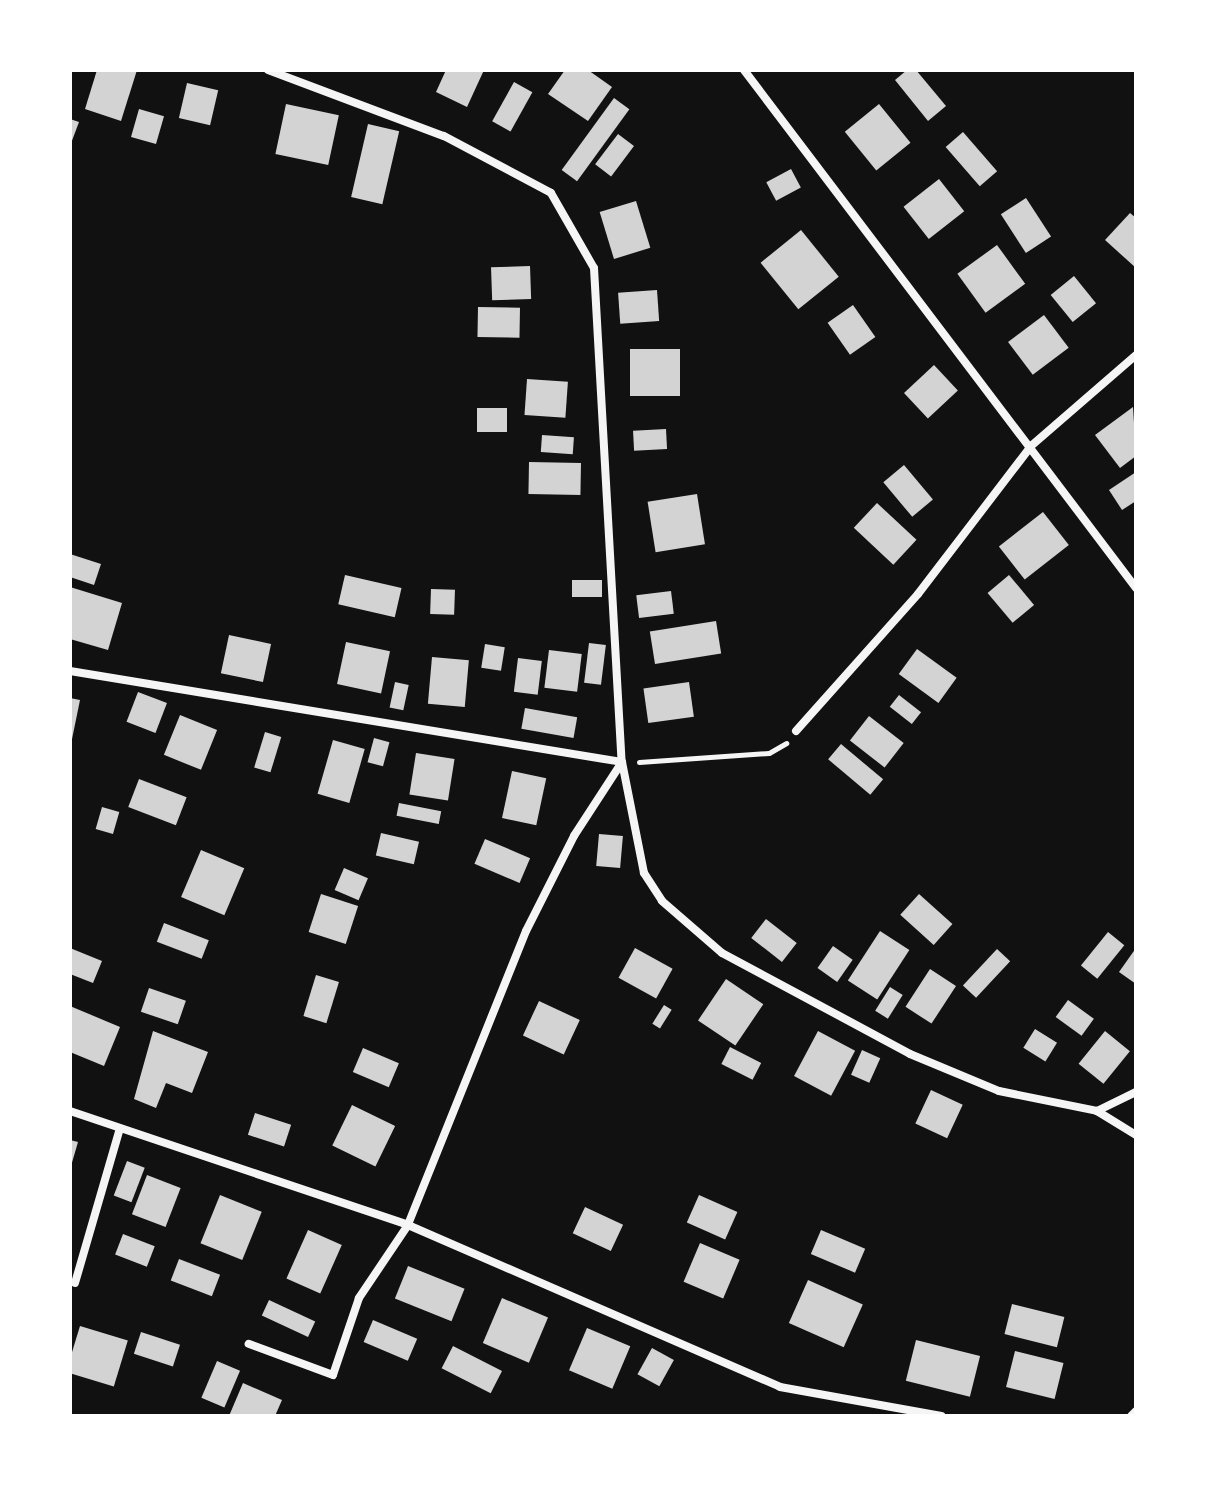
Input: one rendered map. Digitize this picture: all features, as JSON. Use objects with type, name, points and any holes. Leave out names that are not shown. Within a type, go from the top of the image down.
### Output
[{"type":"street","points":[[268,70],[444,136],[551,193],[594,268],[622,762],[644,873],[662,901],[722,953],[910,1054],[999,1091],[1097,1111],[1136,1135]]},
{"type":"street","points":[[744,70],[1136,588]]},
{"type":"street","points":[[796,731],[918,594],[1031,446],[1136,355]]},
{"type":"street","points":[[70,671],[622,762]]},
{"type":"street","points":[[249,1344],[333,1375],[359,1298],[408,1225],[526,931],[574,836],[622,762]]},
{"type":"street","points":[[1097,1111],[1136,1092]]},
{"type":"street","points":[[70,1111],[408,1225],[780,1387],[941,1416]]},
{"type":"street","points":[[75,1283],[120,1128]]},
{"type":"street","points":[[1131,1416],[1136,1411]]},
{"type":"path","points":[[622,762],[769,753],[796,731]]},
{"type":"building","points":[[97,70],[137,70],[121,121],[85,109]]},
{"type":"building","points":[[446,70],[484,70],[467,107],[436,92]]},
{"type":"building","points":[[565,70],[588,70],[612,87],[588,121],[548,94]]},
{"type":"building","points":[[907,70],[916,70],[946,106],[928,121],[895,80]]},
{"type":"building","points":[[514,82],[532,92],[511,132],[492,121]]},
{"type":"building","points":[[187,83],[218,90],[210,125],[179,118]]},
{"type":"building","points":[[614,98],[629,109],[577,181],[562,170]]},
{"type":"building","points":[[286,104],[339,115],[328,165],[275,154]]},
{"type":"building","points":[[879,104],[910,143],[876,171],[845,132]]},
{"type":"building","points":[[139,109],[164,116],[156,144],[131,137]]},
{"type":"building","points":[[70,119],[79,122],[70,146]]},
{"type":"building","points":[[368,124],[399,131],[382,204],[351,197]]},
{"type":"building","points":[[963,132],[997,171],[980,186],[946,147]]},
{"type":"building","points":[[618,134],[634,146],[611,176],[595,164]]},
{"type":"building","points":[[791,169],[801,188],[776,201],[766,182]]},
{"type":"building","points":[[939,179],[964,211],[929,239],[904,207]]},
{"type":"building","points":[[1026,198],[1051,237],[1026,253],[1001,214]]},
{"type":"building","points":[[636,201],[650,248],[614,259],[600,212]]},
{"type":"building","points":[[1130,213],[1136,218],[1136,268],[1105,240]]},
{"type":"building","points":[[801,230],[839,277],[798,309],[761,263]]},
{"type":"building","points":[[997,245],[1025,284],[986,313],[957,274]]},
{"type":"building","points":[[530,266],[531,299],[492,300],[491,267]]},
{"type":"building","points":[[1074,276],[1096,303],[1073,322],[1051,295]]},
{"type":"building","points":[[657,290],[659,321],[620,324],[618,293]]},
{"type":"building","points":[[853,305],[875,337],[850,355],[828,323]]},
{"type":"building","points":[[478,307],[520,308],[519,338],[477,337]]},
{"type":"building","points":[[1044,315],[1069,348],[1033,375],[1008,342]]},
{"type":"building","points":[[630,349],[680,349],[680,396],[630,396]]},
{"type":"building","points":[[934,365],[958,391],[928,419],[904,393]]},
{"type":"building","points":[[527,379],[568,382],[565,418],[524,415]]},
{"type":"building","points":[[1133,407],[1136,456],[1120,468],[1095,435]]},
{"type":"building","points":[[477,408],[507,408],[507,432],[477,432]]},
{"type":"building","points":[[666,429],[667,449],[634,451],[633,431]]},
{"type":"building","points":[[542,435],[574,437],[573,454],[541,452]]},
{"type":"building","points":[[529,462],[581,463],[580,495],[528,494]]},
{"type":"building","points":[[904,465],[933,499],[912,517],[883,482]]},
{"type":"building","points":[[1136,472],[1136,501],[1122,510],[1109,490]]},
{"type":"building","points":[[697,494],[705,544],[656,552],[648,502]]},
{"type":"building","points":[[877,503],[916,540],[893,565],[854,528]]},
{"type":"building","points":[[1043,512],[1069,545],[1025,580],[999,546]]},
{"type":"building","points":[[70,554],[101,564],[94,585],[70,577]]},
{"type":"building","points":[[345,575],[402,588],[395,617],[338,604]]},
{"type":"building","points":[[1009,575],[1034,605],[1013,623],[988,593]]},
{"type":"building","points":[[572,580],[602,580],[602,597],[572,597]]},
{"type":"building","points":[[70,587],[122,603],[108,650],[70,639]]},
{"type":"building","points":[[431,589],[455,590],[454,615],[430,614]]},
{"type":"building","points":[[671,591],[674,614],[639,618],[636,595]]},
{"type":"building","points":[[716,621],[721,654],[655,664],[650,631]]},
{"type":"building","points":[[229,635],[271,644],[263,682],[221,673]]},
{"type":"building","points":[[346,642],[390,651],[381,693],[337,684]]},
{"type":"building","points":[[589,643],[606,645],[601,685],[584,683]]},
{"type":"building","points":[[485,644],[505,647],[501,671],[481,668]]},
{"type":"building","points":[[917,649],[957,678],[938,703],[899,674]]},
{"type":"building","points":[[549,650],[582,654],[577,692],[544,688]]},
{"type":"building","points":[[432,657],[469,660],[465,707],[428,704]]},
{"type":"building","points":[[518,658],[542,661],[538,695],[514,692]]},
{"type":"building","points":[[395,682],[409,685],[403,710],[390,707]]},
{"type":"building","points":[[689,682],[694,717],[648,723],[643,688]]},
{"type":"building","points":[[138,692],[167,703],[155,733],[127,722]]},
{"type":"building","points":[[899,695],[921,712],[912,724],[890,707]]},
{"type":"building","points":[[70,698],[80,700],[71,744],[70,744]]},
{"type":"building","points":[[525,708],[577,717],[574,738],[521,729]]},
{"type":"building","points":[[180,715],[217,730],[201,770],[164,755]]},
{"type":"building","points":[[869,716],[904,743],[885,768],[850,740]]},
{"type":"building","points":[[265,732],[281,737],[270,772],[254,767]]},
{"type":"building","points":[[374,738],[389,742],[383,766],[368,762]]},
{"type":"building","points":[[333,740],[365,749],[349,803],[318,794]]},
{"type":"building","points":[[841,744],[883,779],[870,795],[828,759]]},
{"type":"building","points":[[416,753],[455,759],[448,801],[409,794]]},
{"type":"building","points":[[512,771],[546,778],[536,825],[502,818]]},
{"type":"building","points":[[139,779],[187,797],[176,825],[128,807]]},
{"type":"building","points":[[399,803],[441,811],[439,824],[397,816]]},
{"type":"building","points":[[102,807],[119,812],[113,834],[96,829]]},
{"type":"building","points":[[381,833],[419,842],[414,864],[376,855]]},
{"type":"building","points":[[599,834],[623,836],[620,868],[596,866]]},
{"type":"building","points":[[485,839],[530,858],[520,883],[474,864]]},
{"type":"building","points":[[201,850],[244,868],[224,915],[181,897]]},
{"type":"building","points":[[344,868],[368,878],[359,900],[335,890]]},
{"type":"building","points":[[321,894],[358,906],[346,944],[309,932]]},
{"type":"building","points":[[919,894],[952,924],[934,945],[900,915]]},
{"type":"building","points":[[766,919],[797,943],[782,962],[751,938]]},
{"type":"building","points":[[164,923],[209,940],[202,959],[157,942]]},
{"type":"building","points":[[880,931],[909,950],[877,1000],[848,980]]},
{"type":"building","points":[[1108,932],[1124,945],[1097,979],[1081,965]]},
{"type":"building","points":[[833,946],[853,960],[837,982],[818,968]]},
{"type":"building","points":[[70,948],[102,961],[93,983],[70,974]]},
{"type":"building","points":[[635,948],[673,969],[656,999],[619,978]]},
{"type":"building","points":[[1136,948],[1136,984],[1119,972]]},
{"type":"building","points":[[997,949],[1010,961],[976,998],[963,986]]},
{"type":"building","points":[[930,969],[956,986],[931,1024],[905,1007]]},
{"type":"building","points":[[316,975],[339,982],[326,1023],[303,1016]]},
{"type":"building","points":[[726,979],[763,1004],[735,1046],[698,1020]]},
{"type":"building","points":[[890,987],[903,995],[888,1019],[875,1011]]},
{"type":"building","points":[[149,988],[186,1001],[178,1024],[141,1012]]},
{"type":"building","points":[[1068,1000],[1094,1019],[1082,1036],[1056,1017]]},
{"type":"building","points":[[539,1001],[580,1020],[564,1054],[523,1035]]},
{"type":"building","points":[[664,1005],[672,1010],[660,1028],[652,1024]]},
{"type":"building","points":[[70,1006],[120,1027],[104,1066],[70,1052]]},
{"type":"building","points":[[1035,1029],[1057,1043],[1045,1061],[1023,1048]]},
{"type":"building","points":[[153,1031],[208,1052],[192,1093],[166,1083],[156,1108],[134,1099]]},
{"type":"building","points":[[818,1031],[855,1051],[831,1096],[794,1076]]},
{"type":"building","points":[[1105,1031],[1130,1051],[1103,1084],[1079,1064]]},
{"type":"building","points":[[730,1047],[761,1063],[753,1080],[721,1064]]},
{"type":"building","points":[[363,1048],[399,1063],[389,1087],[353,1072]]},
{"type":"building","points":[[862,1050],[880,1058],[869,1083],[851,1075]]},
{"type":"building","points":[[931,1090],[963,1105],[947,1138],[915,1124]]},
{"type":"building","points":[[352,1105],[395,1126],[375,1166],[332,1145]]},
{"type":"building","points":[[255,1113],[291,1125],[284,1147],[248,1135]]},
{"type":"building","points":[[70,1140],[78,1142],[71,1166],[70,1166]]},
{"type":"building","points":[[127,1161],[145,1168],[131,1202],[114,1196]]},
{"type":"building","points":[[147,1175],[181,1188],[166,1227],[132,1214]]},
{"type":"building","points":[[220,1195],[262,1212],[242,1260],[201,1243]]},
{"type":"building","points":[[699,1195],[737,1212],[725,1239],[687,1222]]},
{"type":"building","points":[[585,1207],[623,1225],[611,1251],[573,1233]]},
{"type":"building","points":[[308,1230],[342,1245],[320,1293],[286,1278]]},
{"type":"building","points":[[821,1230],[865,1249],[855,1273],[811,1254]]},
{"type":"building","points":[[123,1234],[155,1246],[147,1267],[115,1255]]},
{"type":"building","points":[[700,1243],[740,1260],[723,1298],[684,1282]]},
{"type":"building","points":[[179,1259],[220,1275],[212,1296],[171,1280]]},
{"type":"building","points":[[408,1266],[465,1289],[451,1321],[395,1298]]},
{"type":"building","points":[[808,1280],[863,1304],[844,1347],[789,1323]]},
{"type":"building","points":[[502,1298],[548,1318],[529,1363],[483,1343]]},
{"type":"building","points":[[269,1300],[315,1322],[308,1337],[262,1315]]},
{"type":"building","points":[[1012,1304],[1064,1317],[1057,1347],[1005,1334]]},
{"type":"building","points":[[373,1320],[417,1339],[408,1361],[364,1342]]},
{"type":"building","points":[[80,1326],[128,1341],[114,1387],[70,1373],[70,1359]]},
{"type":"building","points":[[587,1328],[630,1346],[612,1389],[569,1370]]},
{"type":"building","points":[[141,1332],[180,1345],[173,1367],[134,1354]]},
{"type":"building","points":[[916,1340],[980,1356],[970,1397],[906,1381]]},
{"type":"building","points":[[453,1346],[502,1371],[491,1393],[442,1368]]},
{"type":"building","points":[[652,1348],[674,1360],[659,1386],[637,1374]]},
{"type":"building","points":[[1015,1351],[1064,1363],[1055,1399],[1006,1387]]},
{"type":"building","points":[[217,1361],[240,1371],[224,1408],[201,1398]]},
{"type":"building","points":[[243,1383],[282,1400],[275,1416],[229,1416]]}]
